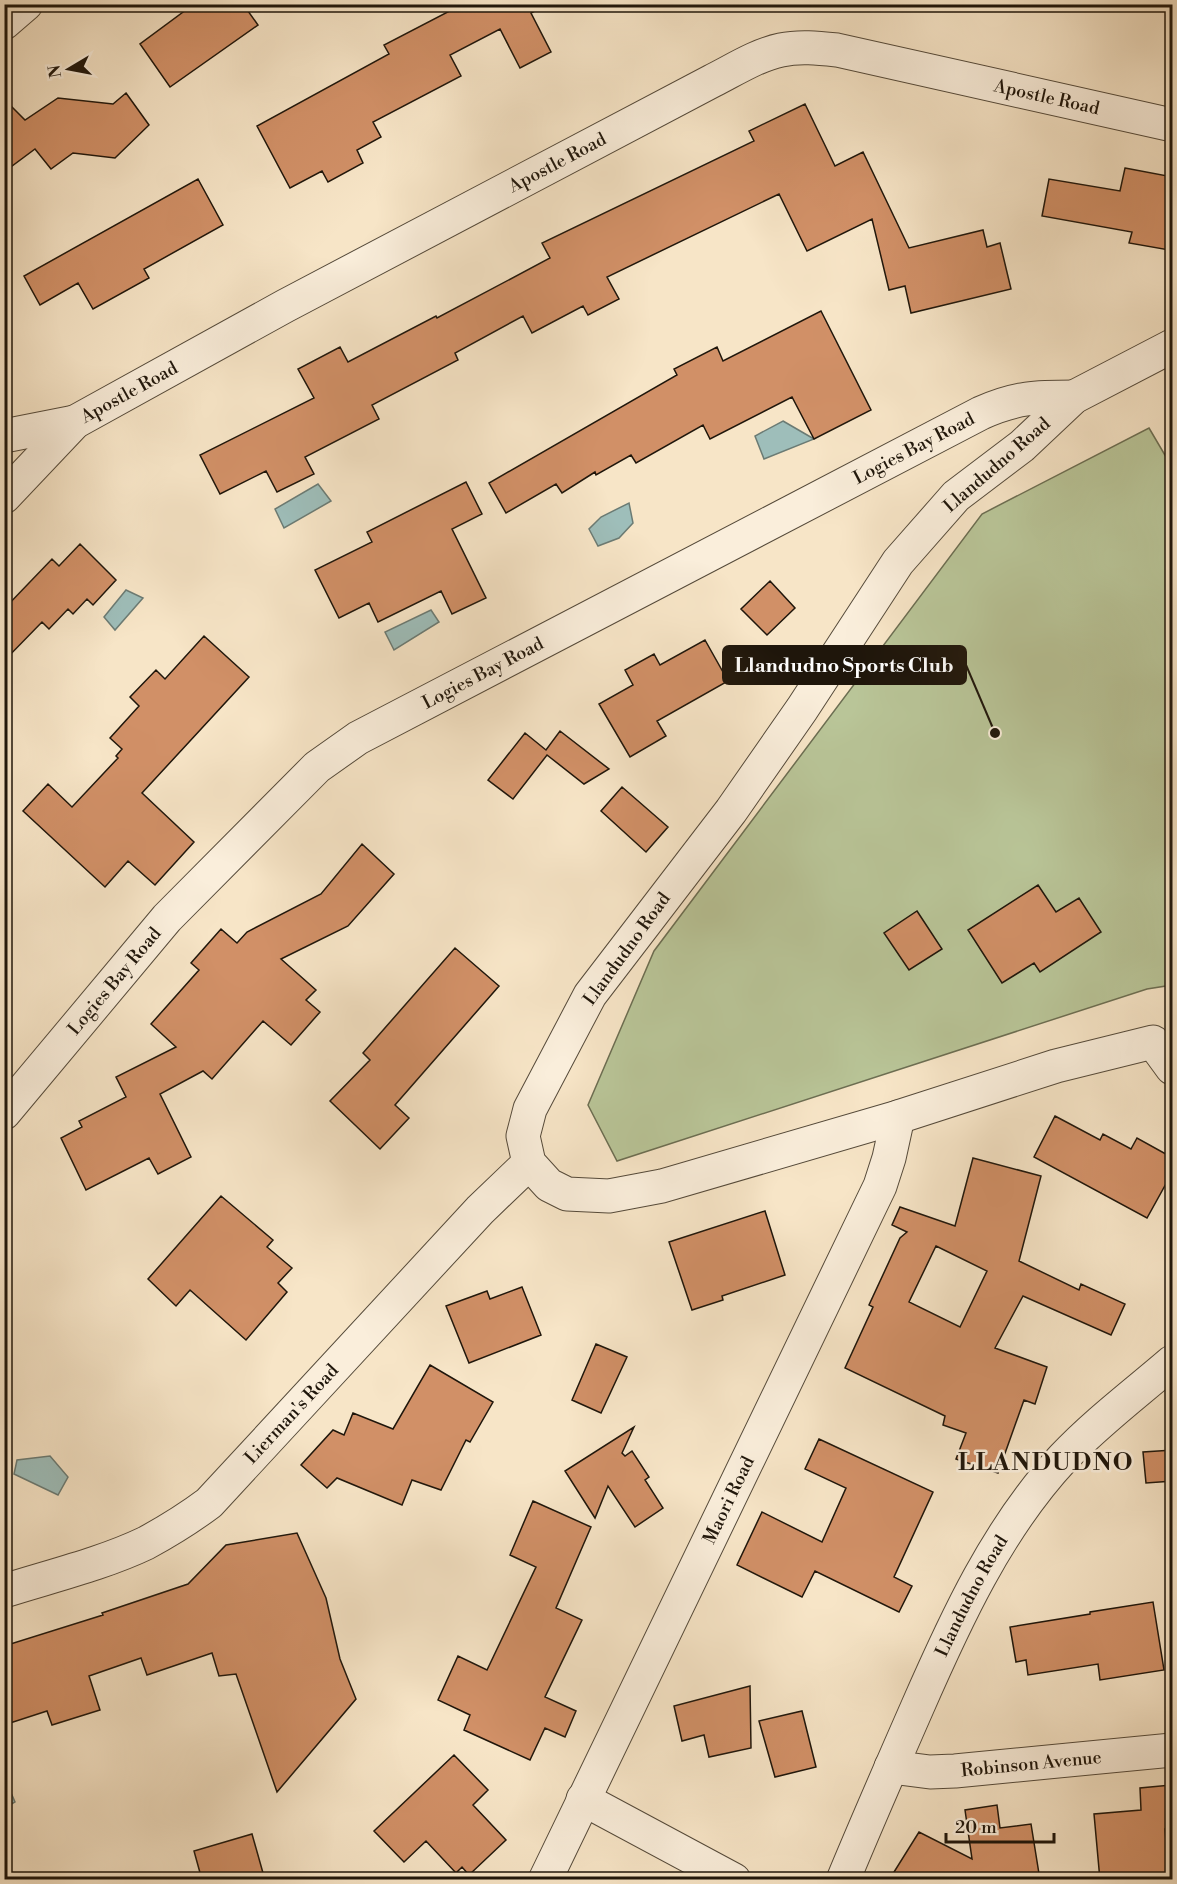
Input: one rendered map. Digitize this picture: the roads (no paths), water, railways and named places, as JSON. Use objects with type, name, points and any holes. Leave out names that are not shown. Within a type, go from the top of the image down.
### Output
[{"type":"street","points":[[4,23],[26,4]]},
{"type":"street","name":"Apostle Road","points":[[4,497],[75,422],[295,301],[757,58],[780,50],[806,47],[837,50],[1173,125]]},
{"type":"street","name":"Llandudno Road","points":[[529,1163],[523,1136],[530,1109],[590,995],[731,811],[802,709],[898,562],[956,496],[1022,446],[1074,397],[1173,346]]},
{"type":"street","name":"Logies Bay Road","points":[[4,1113],[168,918],[317,767],[358,738],[981,413],[1002,404],[1030,397],[1074,397]]},
{"type":"street","points":[[4,436],[75,422]]},
{"type":"street","points":[[529,1163],[549,1185],[567,1194],[609,1196],[662,1186],[1056,1066],[1163,1038],[1173,1068]]},
{"type":"street","name":"Maori Road","points":[[545,1880],[880,1186],[898,1116]]},
{"type":"street","name":"Lierman's Road","points":[[4,1591],[144,1544],[179,1525],[209,1503],[480,1210],[529,1163]]},
{"type":"street","name":"Llandudno Road","points":[[843,1880],[960,1615],[995,1551],[1021,1512],[1063,1458],[1173,1362]]},
{"type":"street","name":"Robinson Avenue","points":[[891,1767],[930,1772],[956,1771],[1173,1750]]},
{"type":"street","points":[[583,1799],[734,1880]]},
{"type":"water","points":[[783,421],[814,439],[764,459],[755,436]]},
{"type":"water","points":[[318,484],[331,501],[284,528],[275,509]]},
{"type":"water","points":[[629,503],[633,523],[619,538],[598,546],[589,529],[601,517]]},
{"type":"water","points":[[126,590],[143,598],[115,630],[104,617]]},
{"type":"water","points":[[431,610],[439,622],[394,650],[385,632]]},
{"type":"water","points":[[50,1456],[68,1477],[58,1495],[14,1474],[17,1460]]},
{"type":"water","points":[[5,1779],[15,1802],[4,1808]]},
{"type":"place","name":"Llandudno Sports Club","points":[[995,733]]},
{"type":"district","name":"LLANDUDNO","points":[[1046,1463]]}]
